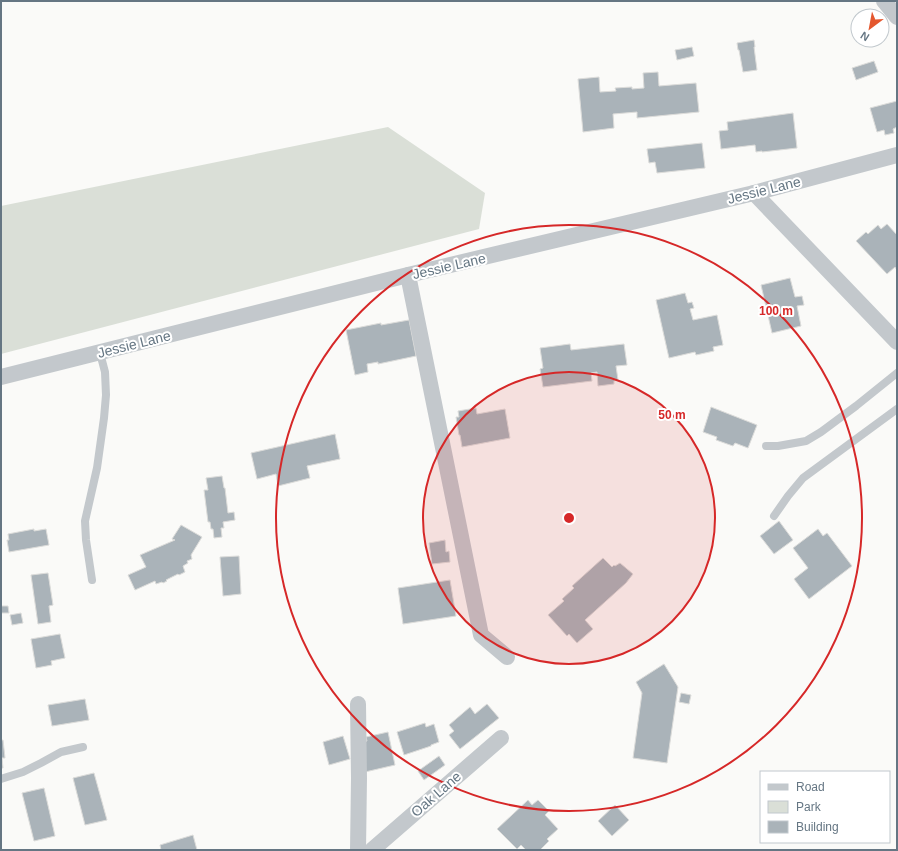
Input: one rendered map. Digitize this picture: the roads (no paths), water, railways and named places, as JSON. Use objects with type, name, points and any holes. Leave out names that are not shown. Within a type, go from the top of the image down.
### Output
[{"type":"street","points":[[884,1],[897,17]]},
{"type":"street","name":"Jessie Lane","points":[[1,377],[408,275],[754,193],[897,155]]},
{"type":"street","points":[[754,193],[897,342]]},
{"type":"street","points":[[408,275],[481,635],[507,657]]},
{"type":"street","points":[[358,704],[358,850]]},
{"type":"street","name":"Oak Lane","points":[[372,850],[501,738]]},
{"type":"lane","points":[[92,580],[86,540],[85,521],[97,468],[104,418],[106,395],[105,372],[100,352]]},
{"type":"lane","points":[[766,446],[778,446],[806,440],[820,432],[850,410],[897,373]]},
{"type":"lane","points":[[774,516],[803,478],[897,409]]},
{"type":"lane","points":[[1,779],[23,772],[61,752],[84,747]]}]
